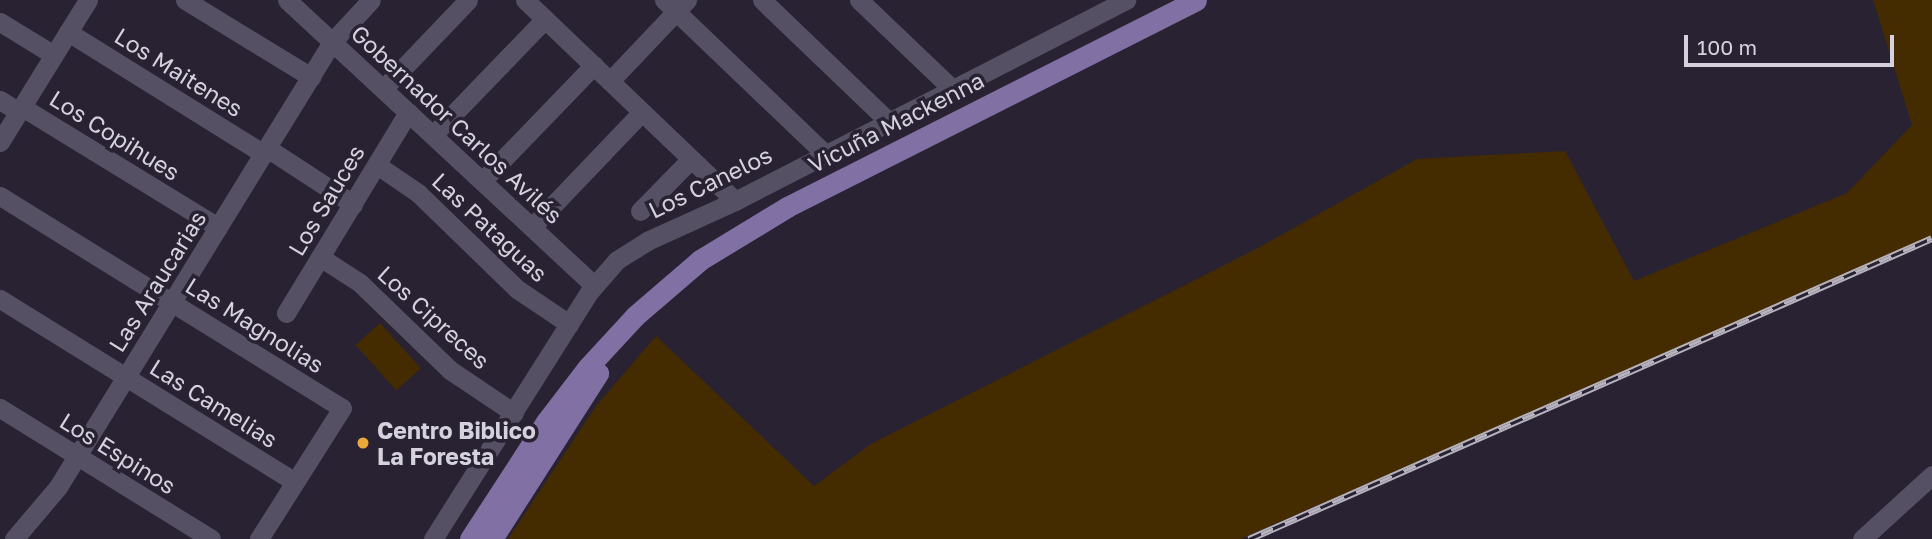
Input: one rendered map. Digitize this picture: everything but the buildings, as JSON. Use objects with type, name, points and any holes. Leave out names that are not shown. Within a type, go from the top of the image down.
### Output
[{"type":"main road","name":"Vicuña Mackenna","points":[[470,539],[566,395],[635,316],[700,260],[766,218],[1196,0]]},
{"type":"main road","name":"Vicuña Mackenna","points":[[492,539],[635,316]]},
{"type":"street","points":[[0,142],[88,0]]},
{"type":"street","points":[[185,0],[311,77]]},
{"type":"street","name":"Gobernador Carlos Avilés","points":[[287,0],[594,285]]},
{"type":"street","name":"Las Araucarias","points":[[14,539],[49,499],[77,456],[332,42],[371,0]]},
{"type":"street","points":[[383,89],[468,0]]},
{"type":"street","points":[[526,0],[735,201]]},
{"type":"street","points":[[762,0],[887,120]]},
{"type":"street","points":[[859,0],[951,88]]},
{"type":"street","name":"Los Canelos","points":[[433,539],[594,285],[632,249],[735,201],[823,152],[1125,0]]},
{"type":"street","points":[[610,81],[676,4],[823,152]]},
{"type":"street","points":[[433,135],[545,19]]},
{"type":"street","points":[[0,22],[54,55]]},
{"type":"street","name":"Los Maitenes","points":[[68,32],[266,151]]},
{"type":"street","points":[[482,181],[594,65]]},
{"type":"street","name":"Los Copihues","points":[[0,100],[20,109],[218,228]]},
{"type":"street","name":"Los Sauces","points":[[286,313],[408,112]]},
{"type":"street","points":[[532,227],[642,112]]},
{"type":"street","points":[[266,151],[353,204]]},
{"type":"street","name":"Los Canelos","points":[[640,211],[691,159]]},
{"type":"street","name":"Las Pataguas","points":[[377,164],[418,193],[517,289],[569,324]]},
{"type":"street","name":"Las Magnolias","points":[[0,195],[342,408],[295,482]]},
{"type":"street","name":"Los Cipreces","points":[[320,257],[360,283],[450,369],[514,413]]},
{"type":"street","name":"Las Camelias","points":[[0,299],[295,482]]},
{"type":"street","name":"Los Espinos","points":[[0,408],[211,539]]},
{"type":"street","points":[[1862,539],[1932,475]]},
{"type":"street","points":[[259,539],[295,482]]},
{"type":"shaded area","points":[[1873,0],[1932,0],[1932,239],[1240,539],[508,539],[596,406],[656,336],[814,486],[871,444],[1256,249],[1417,159],[1565,151],[1634,281],[1847,193],[1912,125]]},
{"type":"shaded area","points":[[380,323],[421,368],[396,390],[355,345]]},
{"type":"railway","points":[[1249,539],[1932,238]]},
{"type":"place","name":"Centro Biblico La Foresta","points":[[363,443]]}]
